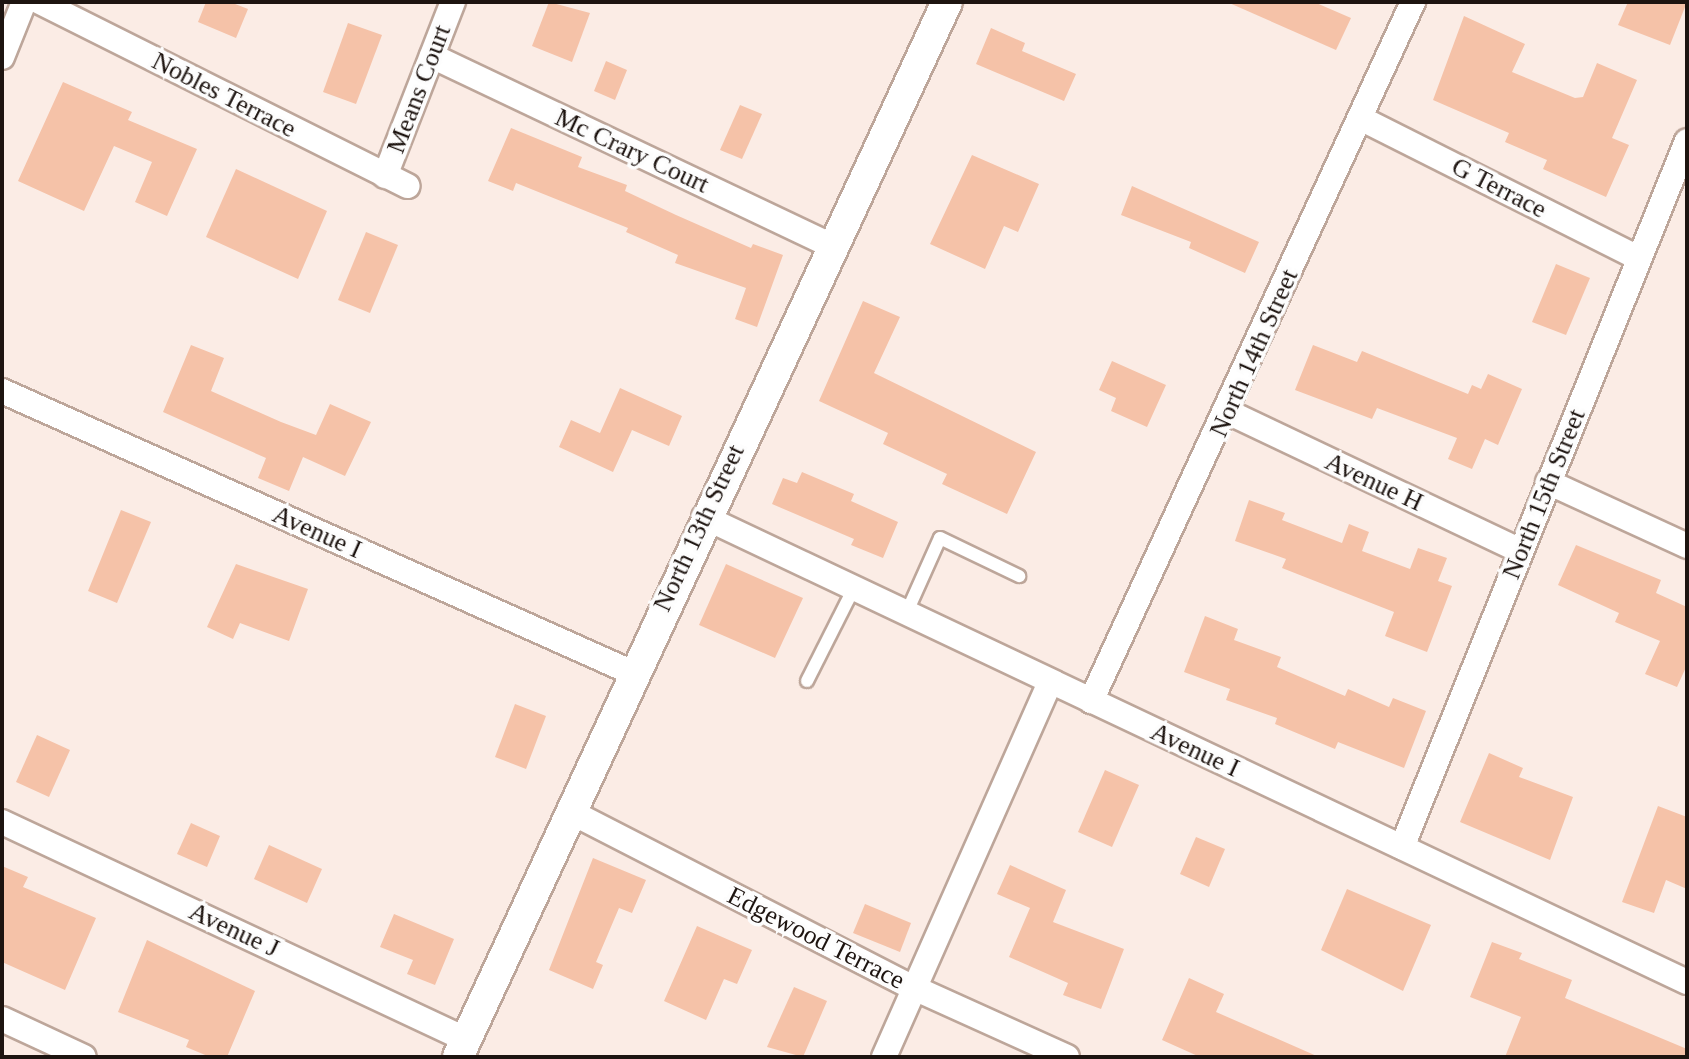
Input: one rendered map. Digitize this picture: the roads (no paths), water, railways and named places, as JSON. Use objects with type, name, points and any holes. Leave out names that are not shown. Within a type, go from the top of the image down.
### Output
[{"type":"street","points":[[2,57],[24,2]]},
{"type":"street","name":"Nobles Terrace","points":[[40,2],[408,186]]},
{"type":"street","name":"Means Court","points":[[385,176],[453,2]]},
{"type":"street","name":"North 13th Street","points":[[461,1048],[704,517],[947,2]]},
{"type":"street","name":"North 14th Street","points":[[1091,701],[1228,412],[1413,2]]},
{"type":"street","name":"Mc Crary Court","points":[[432,56],[833,246]]},
{"type":"street","name":"G Terrace","points":[[1360,118],[1638,258]]},
{"type":"street","name":"North 15th Street","points":[[1402,847],[1687,141]]},
{"type":"street","name":"Avenue I","points":[[2,391],[633,673]]},
{"type":"street","name":"Avenue H","points":[[1228,412],[1521,551]]},
{"type":"street","points":[[1548,482],[1687,546]]},
{"type":"street","name":"Avenue I","points":[[704,517],[1687,982]]},
{"type":"street","points":[[884,1057],[912,987],[1050,682]]},
{"type":"street","name":"Edgewood Terrace","points":[[569,811],[912,987],[1067,1057]]},
{"type":"street","name":"Avenue J","points":[[2,822],[461,1048]]},
{"type":"street","points":[[2,1019],[84,1057]]},
{"type":"lane","points":[[906,614],[940,538],[1019,576]]},
{"type":"lane","points":[[807,681],[854,588]]}]
